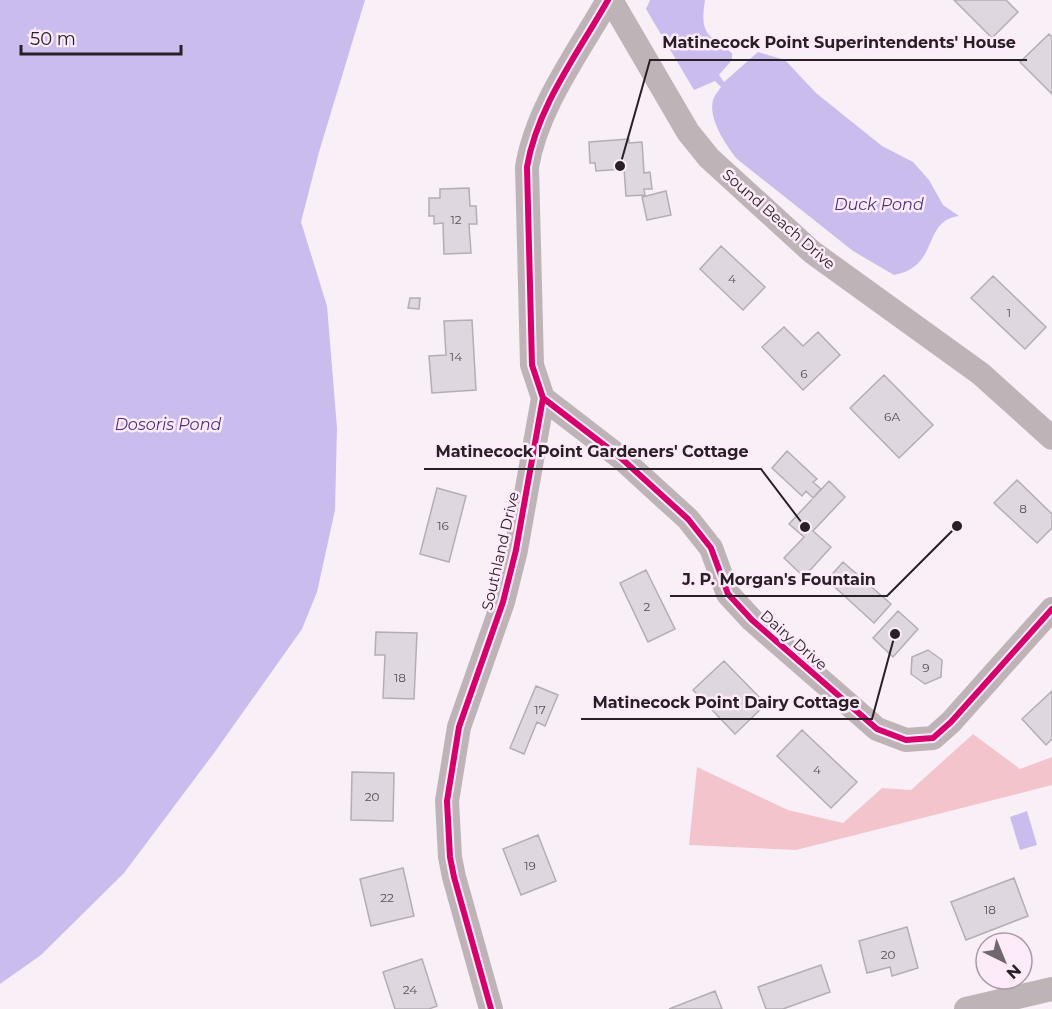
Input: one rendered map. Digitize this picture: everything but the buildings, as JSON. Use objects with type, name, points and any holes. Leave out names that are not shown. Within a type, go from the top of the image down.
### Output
[{"type":"street","name":"Southland Drive","points":[[492,1009],[450,857],[447,801],[449,776],[459,727],[503,602],[513,561],[543,398],[532,365],[527,167],[531,144],[542,117],[609,0]]},
{"type":"street","name":"Sound Beach Drive","points":[[609,0],[688,132],[709,158],[812,252],[981,374],[1052,438]]},
{"type":"street","name":"Dairy Drive","points":[[543,398],[621,458],[688,519],[711,548],[728,594],[752,620],[877,729],[906,740],[933,738],[951,722],[1052,609]]},
{"type":"street","points":[[966,1009],[1052,989]]},
{"type":"shaded area","points":[[973,734],[1020,769],[1052,757],[1052,785],[796,850],[689,845],[697,767],[788,810],[843,823],[882,788],[911,790]]},
{"type":"water","name":"Dosoris Pond","points":[[0,0],[365,0],[319,152],[301,222],[327,306],[337,428],[335,510],[317,592],[302,629],[214,753],[124,873],[41,955],[0,984]]},
{"type":"water","name":"Duck Pond","points":[[650,0],[705,0],[703,20],[707,32],[732,53],[732,60],[719,75],[724,82],[758,52],[785,60],[816,93],[882,146],[913,162],[929,180],[943,205],[959,216],[939,226],[919,263],[909,270],[894,275],[853,251],[737,159],[723,139],[713,115],[713,100],[721,87],[715,81],[694,90],[646,9]]},
{"type":"water","points":[[1027,811],[1037,845],[1020,850],[1010,817]]},
{"type":"cycle path","points":[[491,1009],[454,877],[450,857],[447,801],[459,727],[503,602],[516,550],[543,398],[532,365],[527,167],[532,145],[549,102],[608,0]]},
{"type":"cycle path","points":[[543,398],[621,458],[688,519],[711,548],[728,594],[752,620],[877,729],[906,740],[933,738],[951,722],[1052,609]]},
{"type":"place","name":"Matinecock Point Superintendents' House","points":[[620,166]]},
{"type":"place","name":"J. P. Morgan's Fountain","points":[[957,526]]},
{"type":"place","name":"Matinecock Point Gardeners' Cottage","points":[[805,527]]},
{"type":"place","name":"Matinecock Point Dairy Cottage","points":[[895,634]]}]
